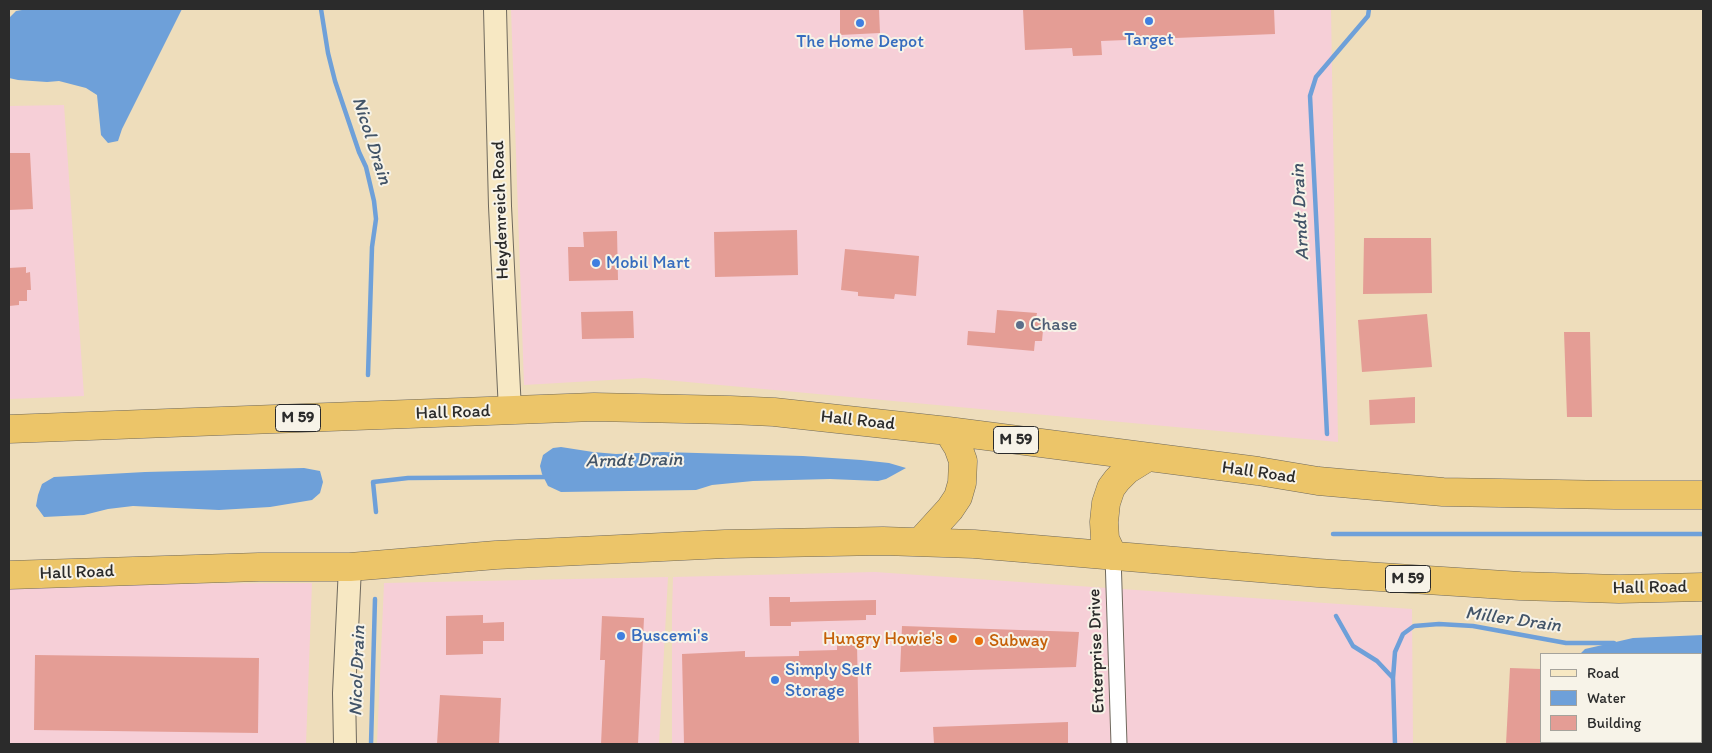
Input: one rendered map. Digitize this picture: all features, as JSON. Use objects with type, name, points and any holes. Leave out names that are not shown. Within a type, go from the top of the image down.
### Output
[{"type":"highway","name":"Hall Road","points":[[9,429],[594,408],[730,410],[774,412],[948,431],[1258,471],[1318,481],[1443,492],[1614,495],[1703,494]]},
{"type":"highway","points":[[920,542],[950,509],[958,497],[962,483],[963,461],[958,447],[948,431]]},
{"type":"highway","points":[[1113,556],[1105,538],[1104,522],[1106,503],[1111,488],[1127,470],[1148,457]]},
{"type":"highway","name":"Hall Road","points":[[9,575],[259,567],[350,567],[496,555],[725,544],[920,542],[974,544],[1318,573],[1520,586],[1619,589],[1703,587]]},
{"type":"street","name":"Heydenreich Road","points":[[495,9],[500,206],[510,411]]},
{"type":"street","name":"Enterprise Drive","points":[[1113,556],[1119,744]]},
{"type":"street","points":[[345,744],[344,693],[350,567]]},
{"type":"shaded area","points":[[511,9],[1331,9],[1338,442],[644,378],[524,385]]},
{"type":"shaded area","points":[[64,105],[84,396],[9,399],[9,106]]},
{"type":"shaded area","points":[[875,572],[1412,609],[1413,744],[672,744],[673,577]]},
{"type":"shaded area","points":[[668,577],[659,744],[377,744],[384,583]]},
{"type":"shaded area","points":[[312,583],[306,744],[9,744],[9,586]]},
{"type":"water","points":[[28,9],[182,9],[122,129],[118,141],[108,143],[101,135],[97,95],[86,88],[59,81],[47,82],[9,78],[9,18],[16,11]]},
{"type":"water","points":[[561,447],[616,454],[662,452],[803,456],[889,463],[906,468],[886,479],[878,481],[830,479],[753,481],[712,485],[696,490],[561,492],[548,486],[540,466],[543,455],[553,448]]},
{"type":"water","points":[[304,468],[320,471],[323,482],[320,493],[312,500],[270,507],[219,510],[133,506],[108,509],[84,515],[44,517],[36,506],[42,484],[54,477],[145,472]]},
{"type":"water","points":[[1703,635],[1703,744],[1572,744],[1702,743],[1702,653],[1581,653],[1585,649],[1633,638]]},
{"type":"building","name":"The Home Depot","points":[[840,9],[879,9],[880,33],[840,35]]},
{"type":"building","name":"Target","points":[[1023,9],[1274,9],[1275,34],[1101,41],[1102,55],[1073,56],[1072,48],[1025,50]]},
{"type":"building","points":[[9,153],[30,153],[33,209],[9,210]]},
{"type":"building","points":[[797,230],[798,275],[715,277],[714,232]]},
{"type":"building","points":[[617,231],[618,280],[569,281],[568,247],[584,247],[583,232]]},
{"type":"building","points":[[1364,238],[1431,238],[1432,293],[1363,294]]},
{"type":"building","points":[[845,249],[919,256],[916,296],[895,294],[894,299],[858,296],[858,292],[841,290]]},
{"type":"building","points":[[26,267],[26,273],[30,272],[31,290],[27,290],[27,301],[19,301],[19,305],[9,306],[9,268]]},
{"type":"building","name":"Chase","points":[[997,310],[1037,313],[1036,318],[1044,319],[1042,341],[1035,341],[1034,351],[967,345],[968,331],[995,333]]},
{"type":"building","points":[[633,311],[634,338],[582,339],[581,312]]},
{"type":"building","points":[[1427,314],[1432,367],[1362,372],[1358,320]]},
{"type":"building","points":[[1564,332],[1590,332],[1592,417],[1567,417]]},
{"type":"building","points":[[1415,397],[1415,423],[1370,425],[1369,400]]},
{"type":"building","points":[[769,597],[790,597],[790,602],[876,600],[876,615],[866,615],[866,620],[791,622],[791,626],[770,626]]},
{"type":"building","points":[[483,615],[483,623],[504,622],[504,641],[483,641],[483,654],[446,655],[446,616]]},
{"type":"building","points":[[602,616],[644,618],[638,744],[601,744],[605,660],[600,660]]},
{"type":"building","points":[[902,626],[1079,632],[1076,667],[900,672]]},
{"type":"building","points":[[837,643],[857,643],[859,744],[684,744],[682,654],[745,651],[745,657],[799,656],[799,651],[837,650]]},
{"type":"building","points":[[35,655],[259,658],[258,733],[34,730]]},
{"type":"building","points":[[1510,668],[1540,669],[1540,744],[1506,744]]},
{"type":"building","points":[[440,695],[501,698],[499,744],[437,744]]},
{"type":"building","points":[[1068,722],[1068,744],[934,744],[933,727]]},
{"type":"waterway","name":"Nicol Drain","points":[[321,9],[328,53],[335,81],[366,167],[374,201],[376,219],[372,247],[368,375]]},
{"type":"waterway","name":"Arndt Drain","points":[[1327,434],[1310,96],[1316,77],[1368,16],[1369,9]]},
{"type":"waterway","name":"Arndt Drain","points":[[376,512],[373,482],[408,478],[549,477]]},
{"type":"waterway","points":[[1333,534],[1703,534]]},
{"type":"waterway","name":"Nicol Drain","points":[[371,744],[375,599]]},
{"type":"waterway","name":"Arndt Drain","points":[[1336,616],[1353,646],[1377,661],[1393,678]]},
{"type":"waterway","name":"Miller Drain","points":[[1395,744],[1393,678],[1395,652],[1403,634],[1414,626],[1439,624],[1473,626],[1566,643],[1614,643]]},
{"type":"place","name":"Target","points":[[1149,21]]},
{"type":"place","name":"The Home Depot","points":[[860,23]]},
{"type":"place","name":"Mobil Mart","points":[[596,263]]},
{"type":"place","name":"Chase","points":[[1020,325]]},
{"type":"place","name":"Buscemi's","points":[[621,636]]},
{"type":"place","name":"Hungry Howie's","points":[[953,639]]},
{"type":"place","name":"Subway","points":[[979,641]]},
{"type":"place","name":"Simply Self Storage","points":[[775,680]]}]
